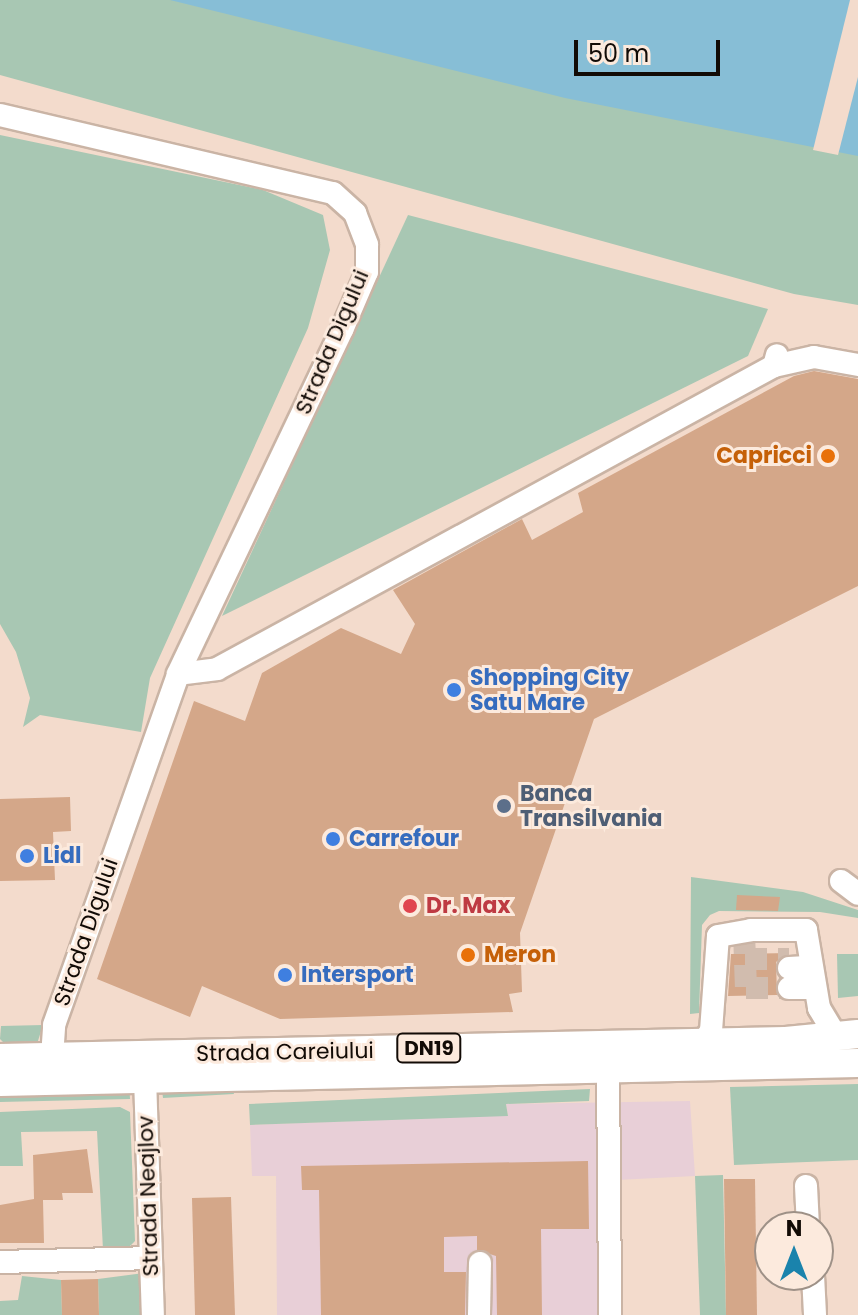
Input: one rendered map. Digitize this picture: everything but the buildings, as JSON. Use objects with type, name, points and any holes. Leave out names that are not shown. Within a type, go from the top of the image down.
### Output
[{"type":"main road","name":"Strada Careiului","points":[[0,1058],[847,1036]]},
{"type":"main road","name":"Strada Careiului","points":[[0,1082],[858,1063]]},
{"type":"street","name":"Strada Digului","points":[[0,115],[333,193],[355,213],[367,245],[367,272],[342,330],[178,674],[54,1025],[52,1057]]},
{"type":"street","points":[[178,674],[217,669],[776,361],[814,357],[858,365]]},
{"type":"street","points":[[703,1042],[711,1031],[718,936],[806,930],[801,973],[819,1008],[847,1036]]},
{"type":"street","points":[[608,1068],[610,1315]]},
{"type":"street","name":"Strada Neajlov","points":[[145,1078],[153,1315]]},
{"type":"street","points":[[806,1186],[807,1211]]},
{"type":"street","points":[[0,1262],[150,1258]]},
{"type":"street","points":[[479,1315],[480,1263]]},
{"type":"street","points":[[814,1291],[815,1315]]},
{"type":"shaded area","points":[[690,1101],[695,1176],[617,1180],[618,1315],[277,1315],[276,1176],[252,1176],[250,1125],[508,1115],[506,1104]]},
{"type":"green space","points":[[0,0],[858,0],[858,305],[794,294],[0,75]]},
{"type":"green space","points":[[0,135],[263,190],[323,215],[330,250],[308,328],[150,678],[141,732],[40,715],[23,727],[30,698],[16,652],[0,624]]},
{"type":"green space","points":[[408,215],[768,309],[748,356],[222,616]]},
{"type":"green space","points":[[691,877],[803,892],[858,910],[858,918],[820,912],[719,911],[710,915],[702,925],[699,1013],[690,1014]]},
{"type":"green space","points":[[837,954],[858,954],[858,996],[838,998]]},
{"type":"green space","points":[[43,1025],[36,1047],[7,1046],[0,1039],[1,1026]]},
{"type":"green space","points":[[230,1080],[234,1094],[163,1098],[162,1090]]},
{"type":"green space","points":[[129,1084],[130,1099],[0,1102],[0,1089]]},
{"type":"green space","points":[[858,1084],[858,1160],[734,1165],[730,1087]]},
{"type":"green space","points":[[590,1089],[589,1101],[506,1104],[508,1116],[250,1125],[249,1104]]},
{"type":"green space","points":[[120,1107],[130,1112],[135,1241],[125,1251],[103,1250],[97,1131],[21,1132],[23,1166],[0,1166],[0,1112]]},
{"type":"green space","points":[[723,1175],[726,1315],[700,1315],[695,1176]]},
{"type":"green space","points":[[144,1273],[146,1315],[99,1315],[98,1279]]},
{"type":"green space","points":[[22,1276],[61,1280],[62,1315],[0,1315],[0,1301],[18,1300]]},
{"type":"water","points":[[170,0],[858,0],[858,156],[565,98]]},
{"type":"pier","points":[[850,0],[858,0],[858,77],[838,155],[813,150]]},
{"type":"tunnel","points":[[744,932],[746,988],[789,988]]},
{"type":"tunnel","points":[[745,959],[789,959]]},
{"type":"place","name":"Capricci","points":[[828,456]]},
{"type":"place","name":"Shopping City Satu Mare","points":[[454,690]]},
{"type":"place","name":"Banca Transilvania","points":[[504,806]]},
{"type":"place","name":"Carrefour","points":[[333,839]]},
{"type":"place","name":"Lidl","points":[[27,856]]},
{"type":"place","name":"Dr. Max","points":[[410,906]]},
{"type":"place","name":"Meron","points":[[468,955]]},
{"type":"place","name":"Intersport","points":[[285,975]]}]
